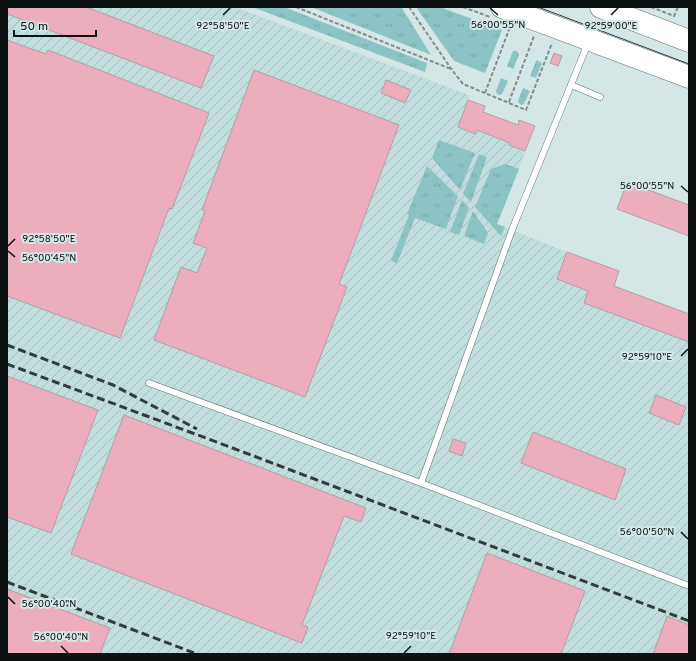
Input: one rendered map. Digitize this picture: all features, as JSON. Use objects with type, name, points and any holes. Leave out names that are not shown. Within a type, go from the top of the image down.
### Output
[{"type":"highway","points":[[502,7],[689,77]]},
{"type":"highway","points":[[600,7],[689,41]]},
{"type":"lane","points":[[421,483],[512,230],[589,39]]},
{"type":"lane","points":[[571,86],[600,97]]},
{"type":"lane","points":[[150,383],[421,483],[689,586]]},
{"type":"path","points":[[296,7],[452,70]]},
{"type":"path","points":[[409,7],[463,84],[526,110],[551,45]]},
{"type":"path","points":[[651,7],[674,16],[678,7]]},
{"type":"path","points":[[485,93],[510,28]]},
{"type":"path","points":[[509,102],[534,37]]},
{"type":"shaded area","points":[[7,7],[235,7],[469,95],[468,100],[485,106],[483,112],[517,125],[519,120],[535,126],[497,224],[567,252],[588,291],[584,303],[689,342],[689,654],[7,654]]},
{"type":"green space","points":[[252,7],[284,7],[427,63],[425,72]]},
{"type":"green space","points":[[311,7],[402,8],[431,55]]},
{"type":"green space","points":[[416,7],[440,7],[502,30],[485,73],[454,61]]},
{"type":"green space","points":[[513,51],[517,52],[519,55],[513,69],[507,66]]},
{"type":"green space","points":[[537,60],[542,63],[536,78],[530,76]]},
{"type":"green space","points":[[501,78],[508,81],[502,94],[499,95],[496,91]]},
{"type":"green space","points":[[523,88],[530,91],[524,104],[521,105],[518,101]]},
{"type":"green space","points":[[439,140],[475,153],[460,190],[432,158]]},
{"type":"green space","points":[[479,154],[487,157],[471,202],[463,194]]},
{"type":"green space","points":[[505,164],[519,169],[497,224],[505,227],[501,236],[475,207],[491,169]]},
{"type":"green space","points":[[427,166],[458,196],[446,229],[415,218],[397,263],[391,261],[409,215],[407,214]]},
{"type":"green space","points":[[462,200],[469,208],[459,235],[450,232]]},
{"type":"green space","points":[[473,211],[488,233],[484,244],[464,236]]},
{"type":"building","points":[[7,7],[86,7],[214,56],[201,88],[7,14]]},
{"type":"building","points":[[7,40],[46,54],[48,50],[209,113],[172,209],[169,208],[120,338],[7,296]]},
{"type":"building","points":[[554,53],[562,56],[558,66],[550,63]]},
{"type":"building","points":[[254,70],[399,125],[339,284],[347,287],[305,397],[154,340],[181,267],[197,273],[207,248],[193,243],[205,211],[202,210]]},
{"type":"building","points":[[386,80],[411,90],[405,103],[381,93]]},
{"type":"building","points":[[468,100],[485,106],[483,112],[518,125],[519,120],[535,126],[525,151],[509,145],[510,143],[477,130],[475,134],[458,127]]},
{"type":"building","points":[[627,182],[689,205],[689,236],[617,209]]},
{"type":"building","points":[[567,252],[619,271],[614,286],[689,314],[689,342],[584,303],[588,291],[557,279]]},
{"type":"building","points":[[7,376],[98,410],[51,533],[7,517]]},
{"type":"building","points":[[656,395],[686,407],[679,425],[649,413]]},
{"type":"building","points":[[124,415],[366,508],[361,522],[344,516],[302,625],[308,627],[302,643],[71,554]]},
{"type":"building","points":[[533,432],[626,469],[615,500],[521,463]]},
{"type":"building","points":[[453,439],[466,443],[462,456],[449,451]]},
{"type":"building","points":[[487,553],[585,591],[561,654],[449,654]]},
{"type":"building","points":[[7,589],[110,628],[100,654],[7,654]]},
{"type":"building","points":[[667,616],[689,625],[689,654],[653,654]]},
{"type":"tram line","points":[[538,7],[689,64]]},
{"type":"railway","points":[[7,345],[113,385],[197,429]]},
{"type":"railway","points":[[7,364],[689,621]]},
{"type":"railway","points":[[7,582],[197,654]]}]
